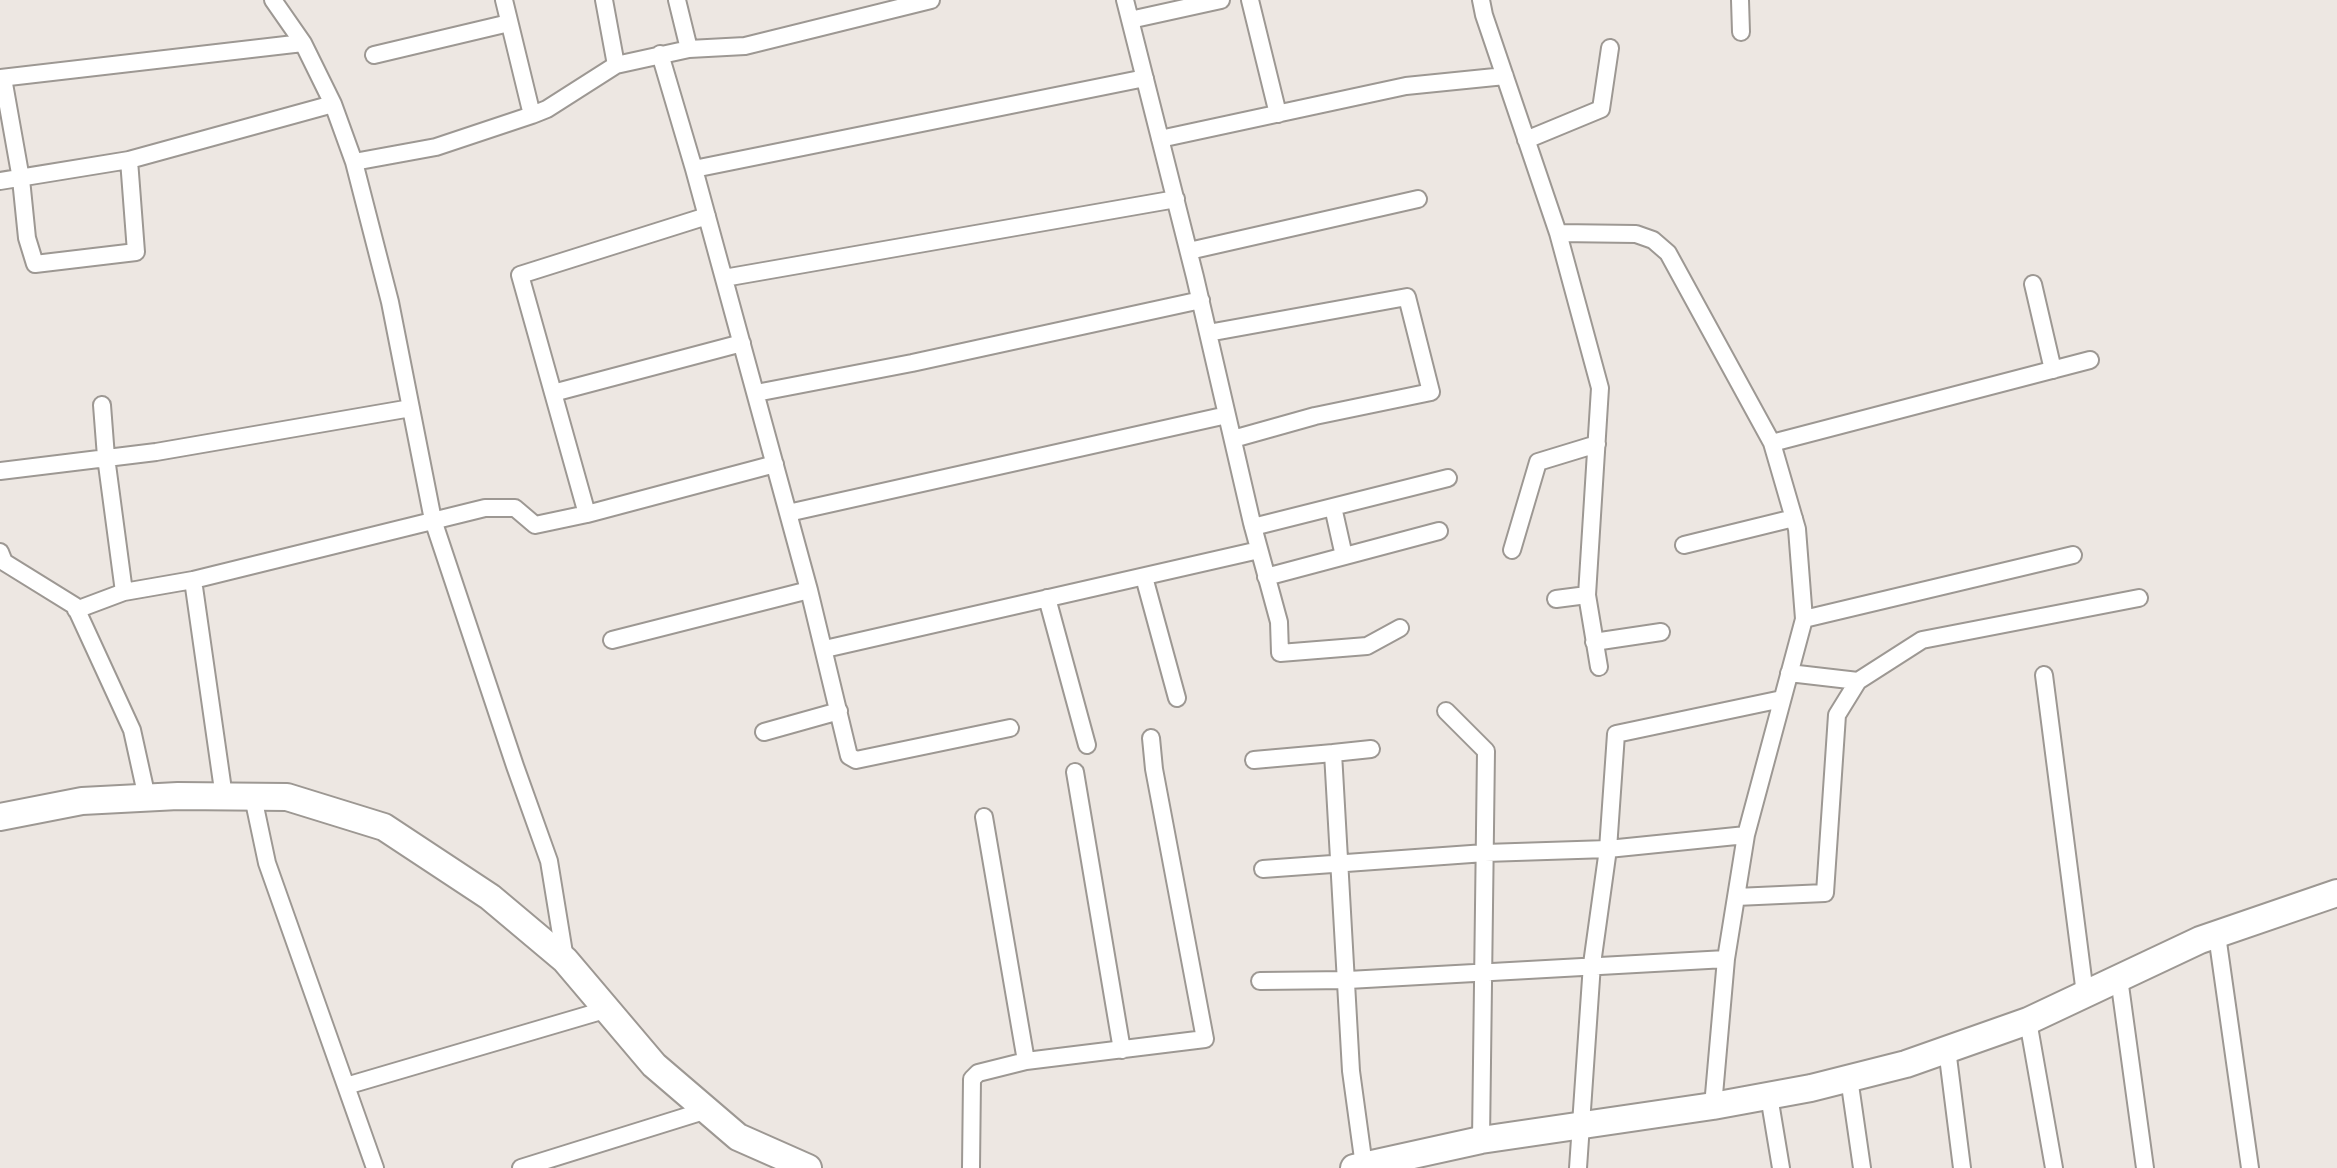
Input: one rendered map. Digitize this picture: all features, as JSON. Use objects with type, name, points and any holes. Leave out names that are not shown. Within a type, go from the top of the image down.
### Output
[{"type":"main road","points":[[0,817],[82,801],[287,797],[384,827],[490,897],[565,960],[654,1065],[738,1137],[808,1168]]},
{"type":"main road","points":[[1359,1167],[1481,1140],[1769,1096],[1906,1064],[2028,1021],[2217,935],[2337,893]]},
{"type":"street","points":[[273,0],[303,43],[333,104],[354,162],[390,302],[433,520],[549,861],[565,960]]},
{"type":"street","points":[[504,0],[532,115]]},
{"type":"street","points":[[604,0],[616,65]]},
{"type":"street","points":[[677,0],[689,49]]},
{"type":"street","points":[[354,162],[436,147],[532,115],[547,109],[616,65],[689,49],[745,46],[931,0]]},
{"type":"street","points":[[1125,0],[1201,300],[1253,527],[1279,622],[1280,653],[1367,646],[1400,628]]},
{"type":"street","points":[[1130,20],[1221,0]]},
{"type":"street","points":[[1250,0],[1278,114]]},
{"type":"street","points":[[1481,0],[1558,233],[1600,388],[1587,595],[1599,667]]},
{"type":"street","points":[[1740,0],[1741,32]]},
{"type":"street","points":[[374,55],[509,23]]},
{"type":"street","points":[[129,160],[136,252],[35,264],[27,238],[21,179],[2,78],[303,43]]},
{"type":"street","points":[[1526,140],[1601,109],[1610,48]]},
{"type":"street","points":[[660,54],[825,649],[849,756],[856,760],[1010,728]]},
{"type":"street","points":[[1160,139],[1406,86],[1505,76]]},
{"type":"street","points":[[694,169],[1145,78]]},
{"type":"street","points":[[0,181],[129,160],[333,104]]},
{"type":"street","points":[[724,278],[1176,199]]},
{"type":"street","points":[[1189,251],[1418,199]]},
{"type":"street","points":[[587,514],[520,275],[707,216]]},
{"type":"street","points":[[1558,233],[1636,234],[1653,240],[1668,253],[1772,443],[1797,529],[1804,619],[1746,835],[1726,959],[1713,1106]]},
{"type":"street","points":[[2033,284],[2053,370]]},
{"type":"street","points":[[1208,333],[1407,297],[1431,392],[1315,416],[1233,439]]},
{"type":"street","points":[[756,393],[912,363],[1201,300]]},
{"type":"street","points":[[553,393],[742,343]]},
{"type":"street","points":[[1772,443],[2090,360]]},
{"type":"street","points":[[102,405],[124,592]]},
{"type":"street","points":[[0,471],[171,450],[411,408]]},
{"type":"street","points":[[788,513],[1227,415]]},
{"type":"street","points":[[1512,550],[1538,462],[1597,444]]},
{"type":"street","points":[[76,610],[124,592],[193,580],[485,508],[515,508],[535,525],[775,464]]},
{"type":"street","points":[[1253,527],[1448,478]]},
{"type":"street","points":[[1333,507],[1344,556]]},
{"type":"street","points":[[1684,545],[1794,518]]},
{"type":"street","points":[[1266,577],[1439,531]]},
{"type":"street","points":[[825,649],[1259,550]]},
{"type":"street","points":[[0,552],[4,562],[76,610],[132,730],[147,798]]},
{"type":"street","points":[[1804,619],[2073,555]]},
{"type":"street","points":[[1144,577],[1177,698]]},
{"type":"street","points":[[193,580],[224,797]]},
{"type":"street","points":[[612,640],[809,590]]},
{"type":"street","points":[[1556,599],[1587,595]]},
{"type":"street","points":[[1047,598],[1087,745]]},
{"type":"street","points":[[1736,897],[1825,893],[1837,715],[1858,681],[1922,640],[2139,598]]},
{"type":"street","points":[[1594,642],[1661,632]]},
{"type":"street","points":[[1789,673],[1858,681]]},
{"type":"street","points":[[2044,675],[2085,994]]},
{"type":"street","points":[[1578,1168],[1592,964],[1608,849],[1616,734],[1782,699]]},
{"type":"street","points":[[764,732],[839,711]]},
{"type":"street","points":[[1446,711],[1486,751],[1481,1140]]},
{"type":"street","points":[[971,1168],[972,1079],[978,1073],[1026,1061],[1205,1039],[1154,769],[1151,738]]},
{"type":"street","points":[[1254,760],[1371,749]]},
{"type":"street","points":[[1333,753],[1359,1167]]},
{"type":"street","points":[[1075,772],[1122,1050]]},
{"type":"street","points":[[253,797],[267,863],[375,1168]]},
{"type":"street","points":[[984,817],[1026,1061]]},
{"type":"street","points":[[1263,869],[1485,853],[1608,849],[1746,835]]},
{"type":"street","points":[[2217,935],[2250,1168]]},
{"type":"street","points":[[1260,981],[1348,980],[1592,964],[1726,959]]},
{"type":"street","points":[[2119,978],[2145,1168]]},
{"type":"street","points":[[346,1086],[608,1009]]},
{"type":"street","points":[[2028,1021],[2054,1168]]},
{"type":"street","points":[[1947,1049],[1962,1168]]},
{"type":"street","points":[[1849,1078],[1862,1168]]},
{"type":"street","points":[[1769,1096],[1781,1168]]},
{"type":"street","points":[[521,1168],[707,1110]]}]
